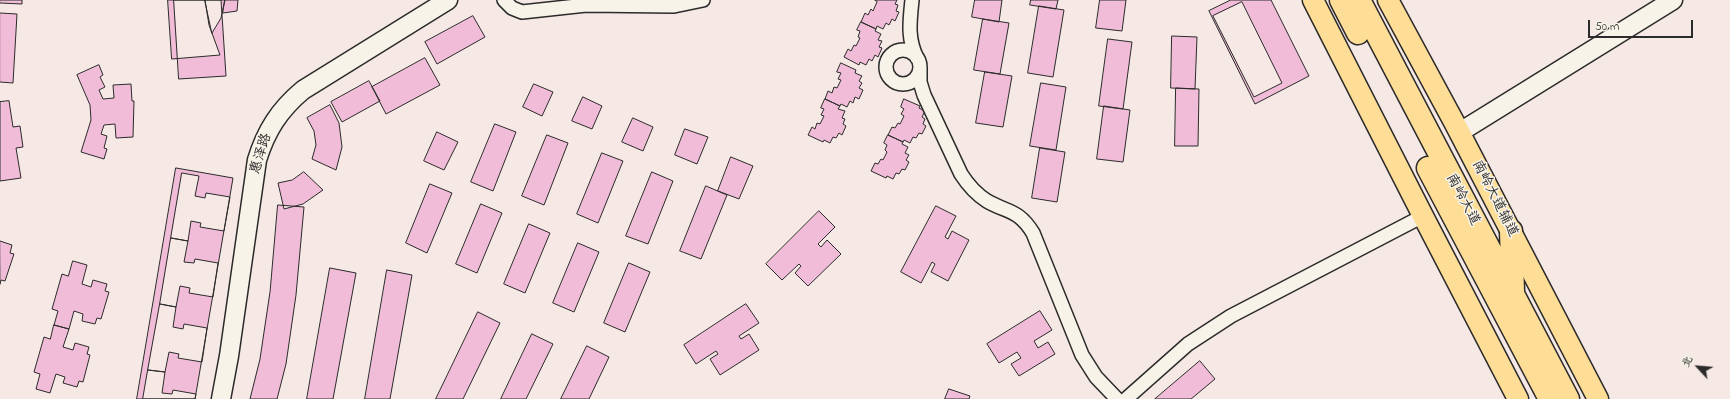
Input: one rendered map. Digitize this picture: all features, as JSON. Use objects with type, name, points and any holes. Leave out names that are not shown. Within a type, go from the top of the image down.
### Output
[{"type":"highway","name":"南岭大道","points":[[1341,0],[1550,399]]},
{"type":"highway","name":"南岭大道","points":[[1359,0],[1568,399]]},
{"type":"highway","points":[[1511,231],[1514,296]]},
{"type":"main road","points":[[1313,0],[1518,399]]},
{"type":"main road","name":"南岭大道辅道","points":[[1388,0],[1460,132],[1598,399]]},
{"type":"street","name":"惠泽路","points":[[221,399],[229,356],[257,160],[272,123],[291,100],[303,90],[448,0]]},
{"type":"street","points":[[504,0],[512,8],[522,12],[586,5],[634,5],[658,7],[679,2],[703,0]]},
{"type":"street","points":[[907,84],[916,78],[919,64],[912,46],[909,30],[912,0]]},
{"type":"street","points":[[1460,132],[1673,0]]},
{"type":"street","points":[[909,30],[901,44],[887,61],[886,66],[888,76],[895,83],[907,84],[918,88],[924,95]]},
{"type":"street","points":[[892,54],[900,50],[906,50],[916,56],[919,64],[920,82],[924,95],[966,182],[980,196],[992,204],[1012,211],[1029,226],[1082,355],[1096,377],[1116,399]]},
{"type":"street","points":[[1126,399],[1178,352],[1230,316],[1423,216]]},
{"type":"building","points":[[0,0],[22,0],[22,4],[0,3]]},
{"type":"building","points":[[168,0],[205,0],[209,25],[220,55],[172,59]]},
{"type":"building","points":[[174,0],[221,0],[226,76],[179,79]]},
{"type":"building","points":[[205,0],[225,0],[221,18],[212,33]]},
{"type":"building","points":[[225,0],[238,0],[237,11],[223,13]]},
{"type":"building","points":[[875,0],[897,0],[895,4],[898,5],[896,11],[899,12],[895,21],[892,19],[889,25],[886,23],[883,29],[877,26],[876,29],[861,22],[865,13],[868,15],[871,9],[873,11],[877,2]]},
{"type":"building","points":[[975,0],[1002,0],[999,22],[972,17]]},
{"type":"building","points":[[1031,0],[1058,0],[1056,9],[1030,5]]},
{"type":"building","points":[[1100,0],[1126,0],[1122,31],[1096,28]]},
{"type":"building","points":[[1231,0],[1271,0],[1309,76],[1255,104],[1209,11]]},
{"type":"building","points":[[1242,2],[1282,83],[1254,97],[1213,16]]},
{"type":"building","points":[[1039,6],[1064,10],[1053,77],[1028,73]]},
{"type":"building","points":[[0,13],[17,14],[13,83],[0,82]]},
{"type":"building","points":[[473,16],[485,37],[437,64],[425,42]]},
{"type":"building","points":[[983,19],[1009,23],[1000,74],[974,70]]},
{"type":"building","points":[[861,22],[876,29],[875,31],[881,34],[878,40],[882,41],[879,47],[882,48],[878,57],[875,55],[872,61],[869,59],[866,65],[860,62],[859,65],[844,57],[848,49],[851,51],[854,45],[856,46],[860,38],[858,37],[860,31],[857,30]]},
{"type":"building","points":[[1172,36],[1197,37],[1195,89],[1171,88]]},
{"type":"building","points":[[1108,39],[1132,42],[1123,109],[1099,106]]},
{"type":"building","points":[[425,58],[440,85],[386,114],[372,87]]},
{"type":"building","points":[[841,63],[856,70],[855,73],[862,76],[859,81],[862,83],[859,88],[863,90],[859,99],[855,97],[853,103],[850,101],[847,107],[841,104],[840,106],[825,99],[828,91],[832,93],[834,87],[837,88],[841,80],[838,79],[841,73],[837,72]]},
{"type":"building","points":[[99,65],[103,75],[100,77],[105,87],[99,90],[103,99],[114,98],[113,85],[131,84],[132,101],[134,101],[133,137],[116,138],[115,124],[104,125],[101,134],[107,136],[104,148],[107,149],[104,159],[81,152],[91,120],[90,105],[77,75]]},
{"type":"building","points":[[985,72],[1012,76],[1003,127],[976,123]]},
{"type":"building","points":[[369,81],[380,101],[342,122],[331,102]]},
{"type":"building","points":[[1041,83],[1066,87],[1056,150],[1030,146]]},
{"type":"building","points":[[534,84],[553,92],[542,116],[523,107]]},
{"type":"building","points":[[1176,88],[1199,89],[1198,146],[1175,146]]},
{"type":"building","points":[[583,97],[602,106],[592,129],[572,121]]},
{"type":"building","points":[[825,99],[840,106],[838,109],[845,111],[842,118],[845,119],[843,124],[846,126],[842,135],[839,133],[836,138],[833,137],[830,143],[824,140],[823,142],[808,135],[812,127],[815,129],[817,123],[820,124],[824,116],[821,115],[824,109],[821,108]]},
{"type":"building","points":[[904,99],[920,106],[919,108],[925,111],[922,117],[925,119],[923,124],[926,126],[922,134],[919,133],[916,138],[913,137],[910,143],[904,140],[903,142],[888,135],[892,127],[895,128],[898,123],[900,124],[904,116],[901,114],[904,109],[901,107]]},
{"type":"building","points":[[9,101],[13,127],[20,126],[23,147],[16,148],[21,178],[0,181],[0,102]]},
{"type":"building","points":[[330,105],[339,123],[342,147],[336,170],[312,159],[316,145],[314,131],[307,118]]},
{"type":"building","points":[[1104,106],[1130,110],[1123,162],[1097,159]]},
{"type":"building","points":[[633,118],[653,127],[643,151],[622,142]]},
{"type":"building","points":[[495,124],[516,132],[493,191],[471,182]]},
{"type":"building","points":[[685,129],[708,137],[697,164],[675,155]]},
{"type":"building","points":[[437,132],[458,142],[444,170],[424,161]]},
{"type":"building","points":[[547,135],[568,143],[544,205],[522,196]]},
{"type":"building","points":[[888,135],[903,142],[902,144],[908,147],[905,153],[909,155],[906,160],[909,162],[905,170],[902,169],[899,174],[896,173],[893,179],[887,176],[886,178],[871,171],[875,163],[878,164],[881,159],[883,160],[887,152],[885,150],[887,145],[884,143]]},
{"type":"building","points":[[1040,148],[1065,152],[1057,202],[1032,198]]},
{"type":"building","points":[[602,153],[623,161],[598,223],[577,214]]},
{"type":"building","points":[[731,157],[753,166],[739,199],[718,191]]},
{"type":"building","points":[[176,168],[233,178],[195,399],[137,399]]},
{"type":"building","points":[[304,172],[323,190],[303,204],[284,209],[278,183],[292,180]]},
{"type":"building","points":[[652,172],[673,181],[648,244],[626,236]]},
{"type":"building","points":[[182,173],[199,176],[195,196],[205,198],[206,193],[230,197],[224,231],[200,227],[201,223],[191,221],[188,241],[171,238]]},
{"type":"building","points":[[430,184],[452,193],[427,253],[406,243]]},
{"type":"building","points":[[706,186],[727,195],[701,259],[680,251]]},
{"type":"building","points":[[481,204],[502,213],[477,273],[456,264]]},
{"type":"building","points":[[278,205],[304,207],[296,295],[286,364],[277,399],[250,399],[260,359],[270,292]]},
{"type":"building","points":[[936,206],[956,216],[945,237],[948,239],[952,231],[969,240],[948,281],[931,272],[935,264],[932,262],[921,283],[901,272]]},
{"type":"building","points":[[819,211],[835,227],[818,244],[821,247],[827,240],[841,254],[808,286],[795,273],[801,266],[799,264],[782,280],[766,264]]},
{"type":"building","points":[[529,224],[550,233],[525,293],[504,284]]},
{"type":"building","points":[[171,238],[188,241],[184,262],[194,263],[195,259],[218,263],[213,297],[189,293],[190,288],[180,286],[176,307],[160,304]]},
{"type":"building","points":[[0,241],[12,245],[10,253],[14,254],[5,281],[1,280],[0,284]]},
{"type":"building","points":[[578,243],[599,252],[574,312],[553,303]]},
{"type":"building","points":[[73,261],[87,265],[82,284],[91,287],[93,280],[107,284],[105,291],[109,292],[101,319],[97,318],[95,324],[82,321],[83,314],[74,311],[69,329],[54,325],[58,311],[52,309],[62,274],[68,276]]},
{"type":"building","points":[[629,263],[650,272],[625,332],[604,323]]},
{"type":"building","points":[[330,268],[356,273],[333,399],[307,399]]},
{"type":"building","points":[[387,270],[412,275],[390,399],[365,399]]},
{"type":"building","points":[[160,304],[176,307],[173,327],[183,329],[184,324],[207,328],[202,362],[178,358],[179,354],[169,352],[165,372],[148,370]]},
{"type":"building","points":[[746,304],[759,323],[739,336],[741,339],[749,334],[759,350],[720,375],[710,359],[718,354],[716,351],[696,364],[684,345]]},
{"type":"building","points":[[1040,311],[1052,330],[1034,341],[1038,348],[1048,342],[1055,354],[1019,376],[1011,364],[1021,358],[1017,352],[999,363],[987,344]]},
{"type":"building","points":[[478,312],[500,323],[463,399],[436,399]]},
{"type":"building","points":[[54,325],[69,329],[63,347],[73,350],[75,343],[89,347],[87,354],[90,355],[83,382],[79,381],[77,387],[63,383],[65,377],[56,374],[50,393],[36,389],[40,374],[34,372],[44,337],[50,339]]},
{"type":"building","points":[[532,334],[553,344],[526,399],[501,399]]},
{"type":"building","points":[[587,346],[609,357],[589,399],[561,399]]},
{"type":"building","points":[[1200,361],[1215,379],[1191,399],[1155,399]]},
{"type":"building","points":[[148,370],[165,372],[162,393],[172,394],[173,390],[196,394],[195,399],[143,399]]},
{"type":"building","points":[[949,389],[970,396],[969,399],[945,399]]}]
